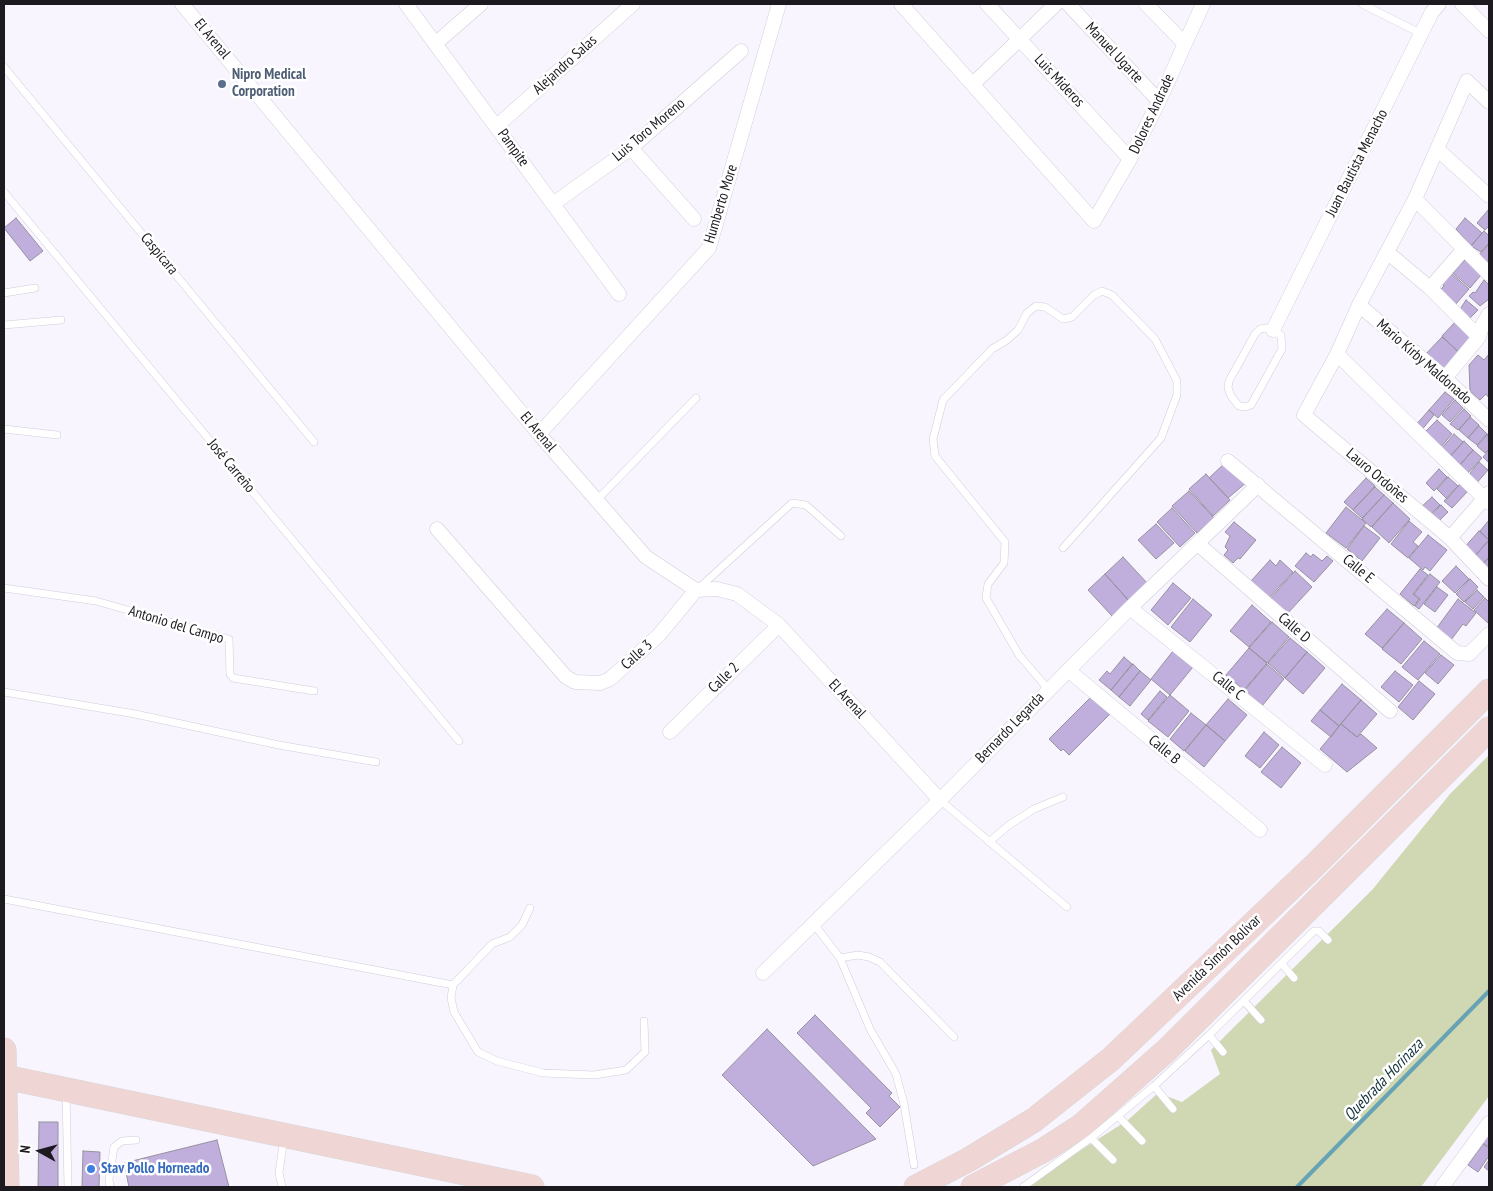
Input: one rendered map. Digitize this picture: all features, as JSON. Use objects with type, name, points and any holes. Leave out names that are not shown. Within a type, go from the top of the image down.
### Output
[{"type":"highway","name":"Avenida Simón Bolívar","points":[[915,1176],[968,1160],[1034,1120],[1111,1059],[1314,866],[1489,691]]},
{"type":"highway","name":"Avenida Simón Bolívar","points":[[973,1187],[1044,1150],[1081,1126],[1168,1049],[1489,729]]},
{"type":"highway","points":[[4,1050],[7,1187]]},
{"type":"highway","points":[[5,1077],[532,1187]]},
{"type":"street","name":"El Arenal","points":[[182,4],[539,434],[646,557],[696,590],[717,589],[738,594],[779,625],[940,800]]},
{"type":"street","name":"Pampite","points":[[406,4],[619,294]]},
{"type":"street","points":[[435,44],[481,4]]},
{"type":"street","name":"Alejandro Salas","points":[[497,126],[633,4]]},
{"type":"street","name":"Humberto More","points":[[539,434],[709,248],[779,4]]},
{"type":"street","points":[[901,4],[973,84],[1056,4]]},
{"type":"street","name":"Luis Mideros","points":[[988,4],[1130,159]]},
{"type":"street","name":"Manuel Ugarte","points":[[1068,4],[1159,102]]},
{"type":"street","points":[[1146,4],[1184,43]]},
{"type":"street","name":"Dolores Andrade","points":[[973,84],[1094,220],[1130,159],[1159,102],[1203,4]]},
{"type":"street","name":"Juan Bautista Menacho","points":[[1274,326],[1439,4]]},
{"type":"street","points":[[1462,4],[1489,31]]},
{"type":"street","name":"Luis Toro Moreno","points":[[553,204],[631,148],[741,51]]},
{"type":"street","points":[[1450,538],[1488,498],[1337,354],[1359,305],[1415,199],[1467,81],[1489,102]]},
{"type":"street","points":[[631,148],[694,219]]},
{"type":"street","points":[[1438,149],[1489,196]]},
{"type":"street","points":[[1415,199],[1489,274]]},
{"type":"street","points":[[1430,288],[1464,249]]},
{"type":"street","points":[[1387,252],[1430,288],[1479,337]]},
{"type":"street","name":"Mario Kirby Maldonado","points":[[1359,305],[1445,378],[1489,420]]},
{"type":"street","points":[[1445,378],[1479,337],[1482,326],[1489,314]]},
{"type":"street","name":"Lauro Ordoñes","points":[[1337,354],[1304,415],[1450,538],[1489,579]]},
{"type":"street","name":"Calle E","points":[[1228,461],[1457,652],[1469,654],[1489,634]]},
{"type":"street","name":"Bernardo Legarda","points":[[764,973],[940,800],[1048,689],[1258,485]]},
{"type":"street","name":"Calle 3","points":[[437,529],[566,677],[575,682],[600,683],[610,679],[659,635],[696,590]]},
{"type":"street","name":"Calle D","points":[[1198,544],[1390,711]]},
{"type":"street","name":"Calle C","points":[[1130,608],[1325,765]]},
{"type":"street","name":"Calle 2","points":[[670,732],[779,625]]},
{"type":"street","name":"Calle B","points":[[1068,670],[1260,830]]},
{"type":"street","points":[[1442,1187],[1489,1122]]},
{"type":"lane","points":[[1362,4],[1422,34]]},
{"type":"lane","name":"Caspicara","points":[[4,67],[314,442]]},
{"type":"lane","name":"José Carreño","points":[[4,192],[459,741]]},
{"type":"lane","points":[[4,292],[35,288]]},
{"type":"lane","points":[[1048,689],[1019,655],[986,598],[988,584],[1004,563],[1005,542],[935,456],[933,439],[943,400],[992,349],[1007,340],[1018,330],[1027,314],[1036,306],[1044,307],[1063,318],[1072,317],[1094,295],[1102,292],[1112,295],[1155,339],[1177,381],[1177,394],[1161,438],[1063,548]]},
{"type":"lane","points":[[4,324],[61,320]]},
{"type":"lane","points":[[1274,326],[1281,335],[1282,349],[1252,405],[1239,406],[1231,396],[1228,388],[1229,381],[1255,334],[1260,329],[1274,326]]},
{"type":"lane","points":[[596,501],[696,398]]},
{"type":"lane","points":[[4,429],[57,435]]},
{"type":"lane","name":"Calle 3","points":[[696,590],[792,503],[806,505],[841,536]]},
{"type":"lane","name":"Antonio del Campo","points":[[4,588],[96,601],[229,640],[230,674],[233,678],[314,690]]},
{"type":"lane","points":[[4,692],[135,714],[279,745],[376,762]]},
{"type":"lane","points":[[988,842],[1009,825],[1034,809],[1063,797]]},
{"type":"lane","points":[[940,800],[1067,907]]},
{"type":"lane","points":[[4,899],[453,984]]},
{"type":"lane","points":[[530,908],[522,925],[510,937],[492,944],[453,984],[454,1012],[478,1052],[498,1061],[543,1073],[594,1075],[626,1070],[645,1052],[644,1021]]},
{"type":"lane","points":[[813,923],[840,958],[870,1028],[896,1074],[904,1104],[915,1176]]},
{"type":"lane","points":[[1023,1187],[1091,1138],[1154,1086],[1282,964],[1314,930],[1319,930],[1328,940]]},
{"type":"lane","points":[[840,958],[869,957],[880,962],[954,1037]]},
{"type":"lane","points":[[1282,964],[1294,978]]},
{"type":"lane","points":[[1244,1001],[1261,1020]]},
{"type":"lane","points":[[1209,1035],[1223,1052]]},
{"type":"lane","points":[[1154,1086],[1173,1109]]},
{"type":"lane","points":[[66,1089],[68,1187]]},
{"type":"lane","points":[[1118,1116],[1142,1141]]},
{"type":"lane","points":[[282,1187],[279,1173],[285,1136]]},
{"type":"lane","points":[[1091,1138],[1113,1160]]},
{"type":"lane","points":[[110,1187],[109,1179],[114,1147],[122,1141],[136,1140]]},
{"type":"green space","points":[[1489,755],[1489,1096],[1421,1187],[1023,1187],[1128,1120],[1158,1093],[1182,1102],[1220,1074],[1211,1050],[1372,890],[1450,794]]},
{"type":"building","points":[[1489,209],[1489,226],[1485,230],[1477,223]]},
{"type":"building","points":[[16,218],[43,251],[30,261],[4,228]]},
{"type":"building","points":[[1465,218],[1482,233],[1471,246],[1456,229]]},
{"type":"building","points":[[1484,231],[1489,236],[1489,243],[1481,252],[1471,246]]},
{"type":"building","points":[[1489,244],[1489,262],[1488,264],[1477,257]]},
{"type":"building","points":[[1465,260],[1481,275],[1470,288],[1453,273]]},
{"type":"building","points":[[1451,273],[1469,289],[1455,305],[1439,291],[1444,286],[1442,283]]},
{"type":"building","points":[[1484,280],[1489,285],[1489,299],[1480,306],[1469,296],[1473,292],[1475,293]]},
{"type":"building","points":[[1466,300],[1478,310],[1469,319],[1459,311]]},
{"type":"building","points":[[1457,320],[1473,336],[1458,352],[1442,336]]},
{"type":"building","points":[[1442,337],[1460,353],[1441,374],[1423,357]]},
{"type":"building","points":[[1489,354],[1489,398],[1486,394],[1480,400],[1470,391],[1469,365],[1478,355],[1484,360]]},
{"type":"building","points":[[1445,392],[1454,399],[1438,418],[1429,410]]},
{"type":"building","points":[[1455,400],[1463,408],[1450,422],[1442,415]]},
{"type":"building","points":[[1464,409],[1471,416],[1458,430],[1450,424]]},
{"type":"building","points":[[1429,410],[1434,415],[1420,432],[1414,427]]},
{"type":"building","points":[[1470,417],[1479,425],[1468,438],[1459,430]]},
{"type":"building","points":[[1437,420],[1452,434],[1441,447],[1425,432]]},
{"type":"building","points":[[1479,426],[1487,434],[1477,445],[1468,438]]},
{"type":"building","points":[[1454,434],[1463,442],[1450,456],[1442,448]]},
{"type":"building","points":[[1488,434],[1489,449],[1485,453],[1477,446]]},
{"type":"building","points":[[1464,441],[1473,450],[1459,466],[1449,458]]},
{"type":"building","points":[[1473,450],[1482,458],[1467,474],[1459,466]]},
{"type":"building","points":[[1489,450],[1489,463],[1483,457]]},
{"type":"building","points":[[1479,462],[1488,470],[1475,485],[1467,477]]},
{"type":"building","points":[[1225,463],[1247,482],[1228,498],[1209,478]]},
{"type":"building","points":[[1439,469],[1447,477],[1434,491],[1426,483]]},
{"type":"building","points":[[1206,474],[1230,500],[1213,516],[1189,489]]},
{"type":"building","points":[[1448,477],[1458,486],[1447,499],[1437,489]]},
{"type":"building","points":[[1366,478],[1375,486],[1353,510],[1344,502]]},
{"type":"building","points":[[1460,484],[1468,491],[1452,508],[1444,501]]},
{"type":"building","points":[[1375,487],[1384,495],[1362,518],[1353,510]]},
{"type":"building","points":[[1189,491],[1214,518],[1197,533],[1172,506]]},
{"type":"building","points":[[1384,495],[1393,503],[1371,527],[1362,519]]},
{"type":"building","points":[[1432,497],[1440,505],[1427,518],[1419,509]]},
{"type":"building","points":[[1393,503],[1410,519],[1389,543],[1372,527]]},
{"type":"building","points":[[1441,505],[1448,512],[1435,525],[1429,518]]},
{"type":"building","points":[[1346,507],[1366,523],[1346,548],[1326,533]]},
{"type":"building","points":[[1172,508],[1195,533],[1180,547],[1157,522]]},
{"type":"building","points":[[1489,520],[1489,540],[1480,531]]},
{"type":"building","points":[[1409,521],[1422,532],[1413,542],[1418,546],[1408,558],[1391,544]]},
{"type":"building","points":[[1234,522],[1256,540],[1240,559],[1238,558],[1233,563],[1224,555],[1228,550],[1225,547],[1230,536],[1225,532]]},
{"type":"building","points":[[1156,524],[1174,543],[1156,559],[1138,540]]},
{"type":"building","points":[[1364,526],[1380,538],[1362,561],[1347,549]]},
{"type":"building","points":[[1479,531],[1489,540],[1473,558],[1463,549]]},
{"type":"building","points":[[1428,535],[1447,550],[1430,571],[1425,567],[1423,570],[1409,558]]},
{"type":"building","points":[[1489,540],[1489,557],[1481,566],[1473,558]]},
{"type":"building","points":[[1306,553],[1311,557],[1313,554],[1322,561],[1327,556],[1333,561],[1314,582],[1295,566]]},
{"type":"building","points":[[1123,557],[1148,584],[1129,601],[1105,574]]},
{"type":"building","points":[[1489,557],[1489,573],[1481,566]]},
{"type":"building","points":[[1270,560],[1276,566],[1280,560],[1293,572],[1269,598],[1251,581]]},
{"type":"building","points":[[1456,566],[1469,579],[1455,593],[1442,581]]},
{"type":"building","points":[[1420,569],[1428,575],[1413,594],[1419,599],[1414,606],[1400,594]]},
{"type":"building","points":[[1295,571],[1312,587],[1287,614],[1270,599]]},
{"type":"building","points":[[1105,574],[1129,601],[1112,616],[1088,590]]},
{"type":"building","points":[[1430,574],[1440,582],[1419,609],[1415,606],[1420,599],[1414,594]]},
{"type":"building","points":[[1470,579],[1478,587],[1464,602],[1456,594]]},
{"type":"building","points":[[1173,583],[1191,598],[1168,625],[1151,610]]},
{"type":"building","points":[[1437,587],[1448,595],[1435,612],[1424,604]]},
{"type":"building","points":[[1477,590],[1484,597],[1473,609],[1465,602]]},
{"type":"building","points":[[1485,598],[1489,602],[1489,624],[1474,610]]},
{"type":"building","points":[[1193,599],[1212,615],[1190,642],[1171,627]]},
{"type":"building","points":[[1458,599],[1476,613],[1466,626],[1463,624],[1451,640],[1436,629]]},
{"type":"building","points":[[1252,605],[1271,622],[1249,647],[1230,631]]},
{"type":"building","points":[[1387,609],[1404,623],[1382,648],[1365,634]]},
{"type":"building","points":[[1272,622],[1289,637],[1267,663],[1249,648]]},
{"type":"building","points":[[1404,623],[1422,639],[1401,664],[1382,649]]},
{"type":"building","points":[[1290,638],[1307,652],[1285,678],[1268,663]]},
{"type":"building","points":[[1424,641],[1440,654],[1418,680],[1402,667]]},
{"type":"building","points":[[1249,648],[1267,663],[1244,690],[1226,675]]},
{"type":"building","points":[[1173,651],[1193,667],[1170,695],[1151,679]]},
{"type":"building","points":[[1307,652],[1325,668],[1303,694],[1285,678]]},
{"type":"building","points":[[1441,655],[1454,665],[1438,684],[1425,673]]},
{"type":"building","points":[[1124,657],[1132,664],[1111,690],[1099,680],[1107,671],[1110,674]]},
{"type":"building","points":[[1133,664],[1140,671],[1119,697],[1111,690]]},
{"type":"building","points":[[1267,664],[1284,679],[1262,706],[1244,691]]},
{"type":"building","points":[[1140,671],[1151,680],[1130,706],[1119,697]]},
{"type":"building","points":[[1395,671],[1413,685],[1399,702],[1381,687]]},
{"type":"building","points":[[1419,681],[1435,694],[1413,720],[1398,707]]},
{"type":"building","points":[[1342,684],[1361,700],[1339,726],[1320,710]]},
{"type":"building","points":[[1160,691],[1167,697],[1148,720],[1141,714]]},
{"type":"building","points":[[1170,695],[1189,711],[1168,737],[1148,721]]},
{"type":"building","points":[[1092,696],[1110,714],[1069,755],[1063,749],[1061,751],[1049,739]]},
{"type":"building","points":[[1228,699],[1247,715],[1225,741],[1206,725]]},
{"type":"building","points":[[1361,700],[1377,714],[1357,737],[1341,724]]},
{"type":"building","points":[[1320,710],[1339,726],[1331,737],[1311,721]]},
{"type":"building","points":[[1191,713],[1206,725],[1184,751],[1170,739]]},
{"type":"building","points":[[1341,724],[1357,737],[1361,734],[1377,748],[1347,772],[1320,749]]},
{"type":"building","points":[[1206,725],[1225,741],[1204,767],[1185,751]]},
{"type":"building","points":[[1264,732],[1279,745],[1260,768],[1245,756]]},
{"type":"building","points":[[1282,747],[1301,763],[1281,788],[1261,772]]},
{"type":"building","points":[[815,1015],[892,1093],[889,1096],[900,1107],[880,1127],[866,1113],[871,1108],[797,1033]]},
{"type":"building","points":[[767,1029],[876,1139],[813,1166],[722,1075]]},
{"type":"building","points":[[39,1122],[58,1122],[58,1187],[38,1187]]},
{"type":"building","points":[[1489,1134],[1489,1147],[1483,1143]]},
{"type":"building","points":[[217,1140],[229,1187],[129,1187],[124,1163]]},
{"type":"building","points":[[1483,1144],[1489,1148],[1489,1156],[1478,1172],[1468,1165]]},
{"type":"building","name":"Stav Pollo Horneado","points":[[83,1151],[100,1152],[99,1187],[82,1187]]},
{"type":"building","points":[[1489,1160],[1489,1171],[1484,1167]]},
{"type":"waterway","name":"Quebrada Horinaza","points":[[1297,1187],[1489,991]]},
{"type":"place","name":"Nipro Medical Corporation","points":[[222,84]]},
{"type":"place","name":"Stav Pollo Horneado","points":[[91,1169]]}]
